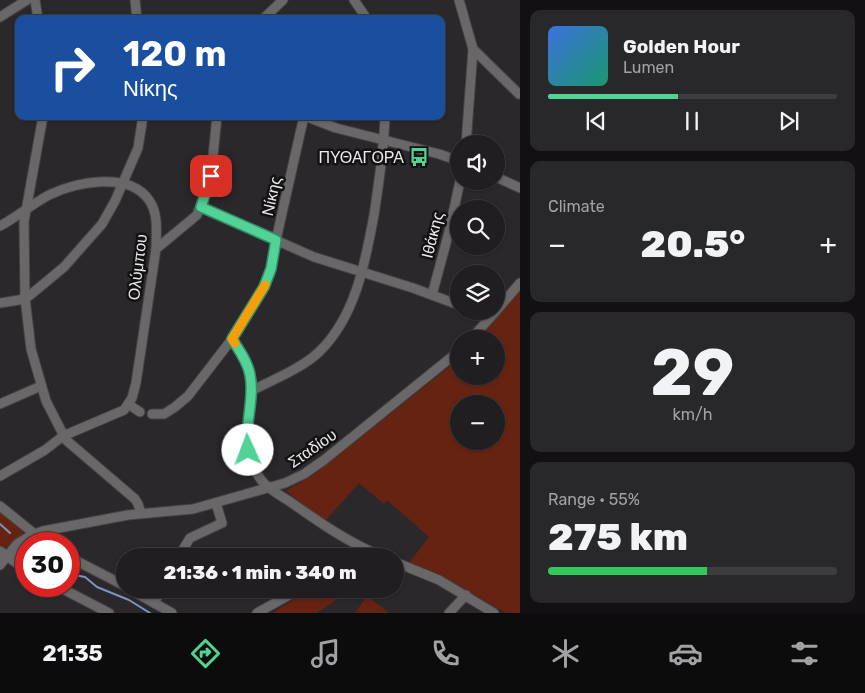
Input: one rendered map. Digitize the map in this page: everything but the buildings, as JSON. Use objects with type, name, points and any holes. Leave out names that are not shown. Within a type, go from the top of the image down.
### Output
[{"type":"street","points":[[0,17],[27,0]]},
{"type":"street","points":[[35,0],[37,15]]},
{"type":"street","points":[[135,0],[137,15]]},
{"type":"street","points":[[267,15],[283,0]]},
{"type":"street","points":[[354,0],[364,15]]},
{"type":"street","points":[[460,0],[473,50],[467,135]]},
{"type":"street","points":[[473,50],[519,94]]},
{"type":"street","points":[[42,120],[24,230],[25,298],[31,349],[41,386],[63,436],[77,451],[135,499],[142,513]]},
{"type":"street","points":[[0,303],[25,298],[64,266],[102,224],[113,206],[138,148],[142,120]]},
{"type":"street","points":[[156,249],[198,215],[211,176],[217,120]]},
{"type":"street","name":"Νίκης","points":[[152,414],[164,414],[188,396],[232,339],[264,287],[271,269],[304,120]]},
{"type":"street","points":[[315,120],[336,128],[450,158]]},
{"type":"street","points":[[251,391],[302,364],[319,352],[337,331],[346,314],[361,273],[379,182],[385,120]]},
{"type":"street","points":[[505,181],[520,188]]},
{"type":"street","points":[[0,226],[49,195],[97,182],[123,182]]},
{"type":"street","name":"Ολύμπου","points":[[123,182],[138,190],[149,200],[155,212],[157,227],[156,249],[136,383],[132,398],[126,407]]},
{"type":"street","name":"Ιθάκης","points":[[432,295],[458,190]]},
{"type":"street","points":[[201,207],[314,257],[450,302]]},
{"type":"street","points":[[505,301],[520,283]]},
{"type":"street","points":[[479,330],[489,320]]},
{"type":"street","points":[[232,339],[251,377],[248,447],[252,462],[259,476],[269,488],[355,548]]},
{"type":"street","name":"Σταδίου","points":[[43,532],[49,529],[142,513],[186,510],[293,480],[315,466],[450,358]]},
{"type":"street","points":[[0,404],[41,386]]},
{"type":"street","points":[[0,476],[45,450],[63,436],[85,428],[126,407],[140,412]]},
{"type":"street","points":[[184,548],[190,538],[222,523],[216,503]]},
{"type":"street","points":[[0,506],[31,532]]},
{"type":"street","name":"Σταδίου","points":[[54,532],[66,527]]},
{"type":"street","name":"Σταδίου","points":[[0,565],[15,546]]},
{"type":"street","points":[[0,551],[15,562]]},
{"type":"street","name":"Σταδίου","points":[[8,557],[15,554]]},
{"type":"street","points":[[80,563],[116,581]]},
{"type":"street","points":[[404,566],[439,580],[494,613]]},
{"type":"street","points":[[449,613],[466,595]]},
{"type":"street","points":[[77,597],[109,613]]},
{"type":"street","points":[[145,598],[172,613]]},
{"type":"street","points":[[154,603],[157,598]]},
{"type":"street","points":[[257,613],[284,598]]},
{"type":"street","points":[[86,613],[92,605]]},
{"type":"shaded area","points":[[520,291],[520,613],[506,613],[439,574],[409,563],[429,537],[387,500],[384,504],[359,483],[325,521],[287,492],[287,490],[321,469],[450,366],[450,385],[505,385],[505,330],[487,330],[495,320],[505,320],[505,309]]},
{"type":"shaded area","points":[[0,511],[23,532],[15,532],[15,542],[5,548],[0,545]]},
{"type":"shaded area","points":[[297,598],[339,598],[317,613],[272,613]]},
{"type":"shaded area","points":[[366,598],[370,598],[389,613],[355,613]]},
{"type":"waterway","points":[[0,524],[10,533]]},
{"type":"waterway","points":[[80,576],[85,577],[97,587],[129,600],[150,613]]},
{"type":"slow traffic","points":[[235,343],[232,339],[265,285]]},
{"type":"place","name":"ΠΥΘΑΓΟΡΑ","points":[[419,157]]},
{"type":"route","points":[[211,176],[201,207],[276,240],[271,269],[264,287],[232,339],[244,359],[251,377],[248,450]]}]
